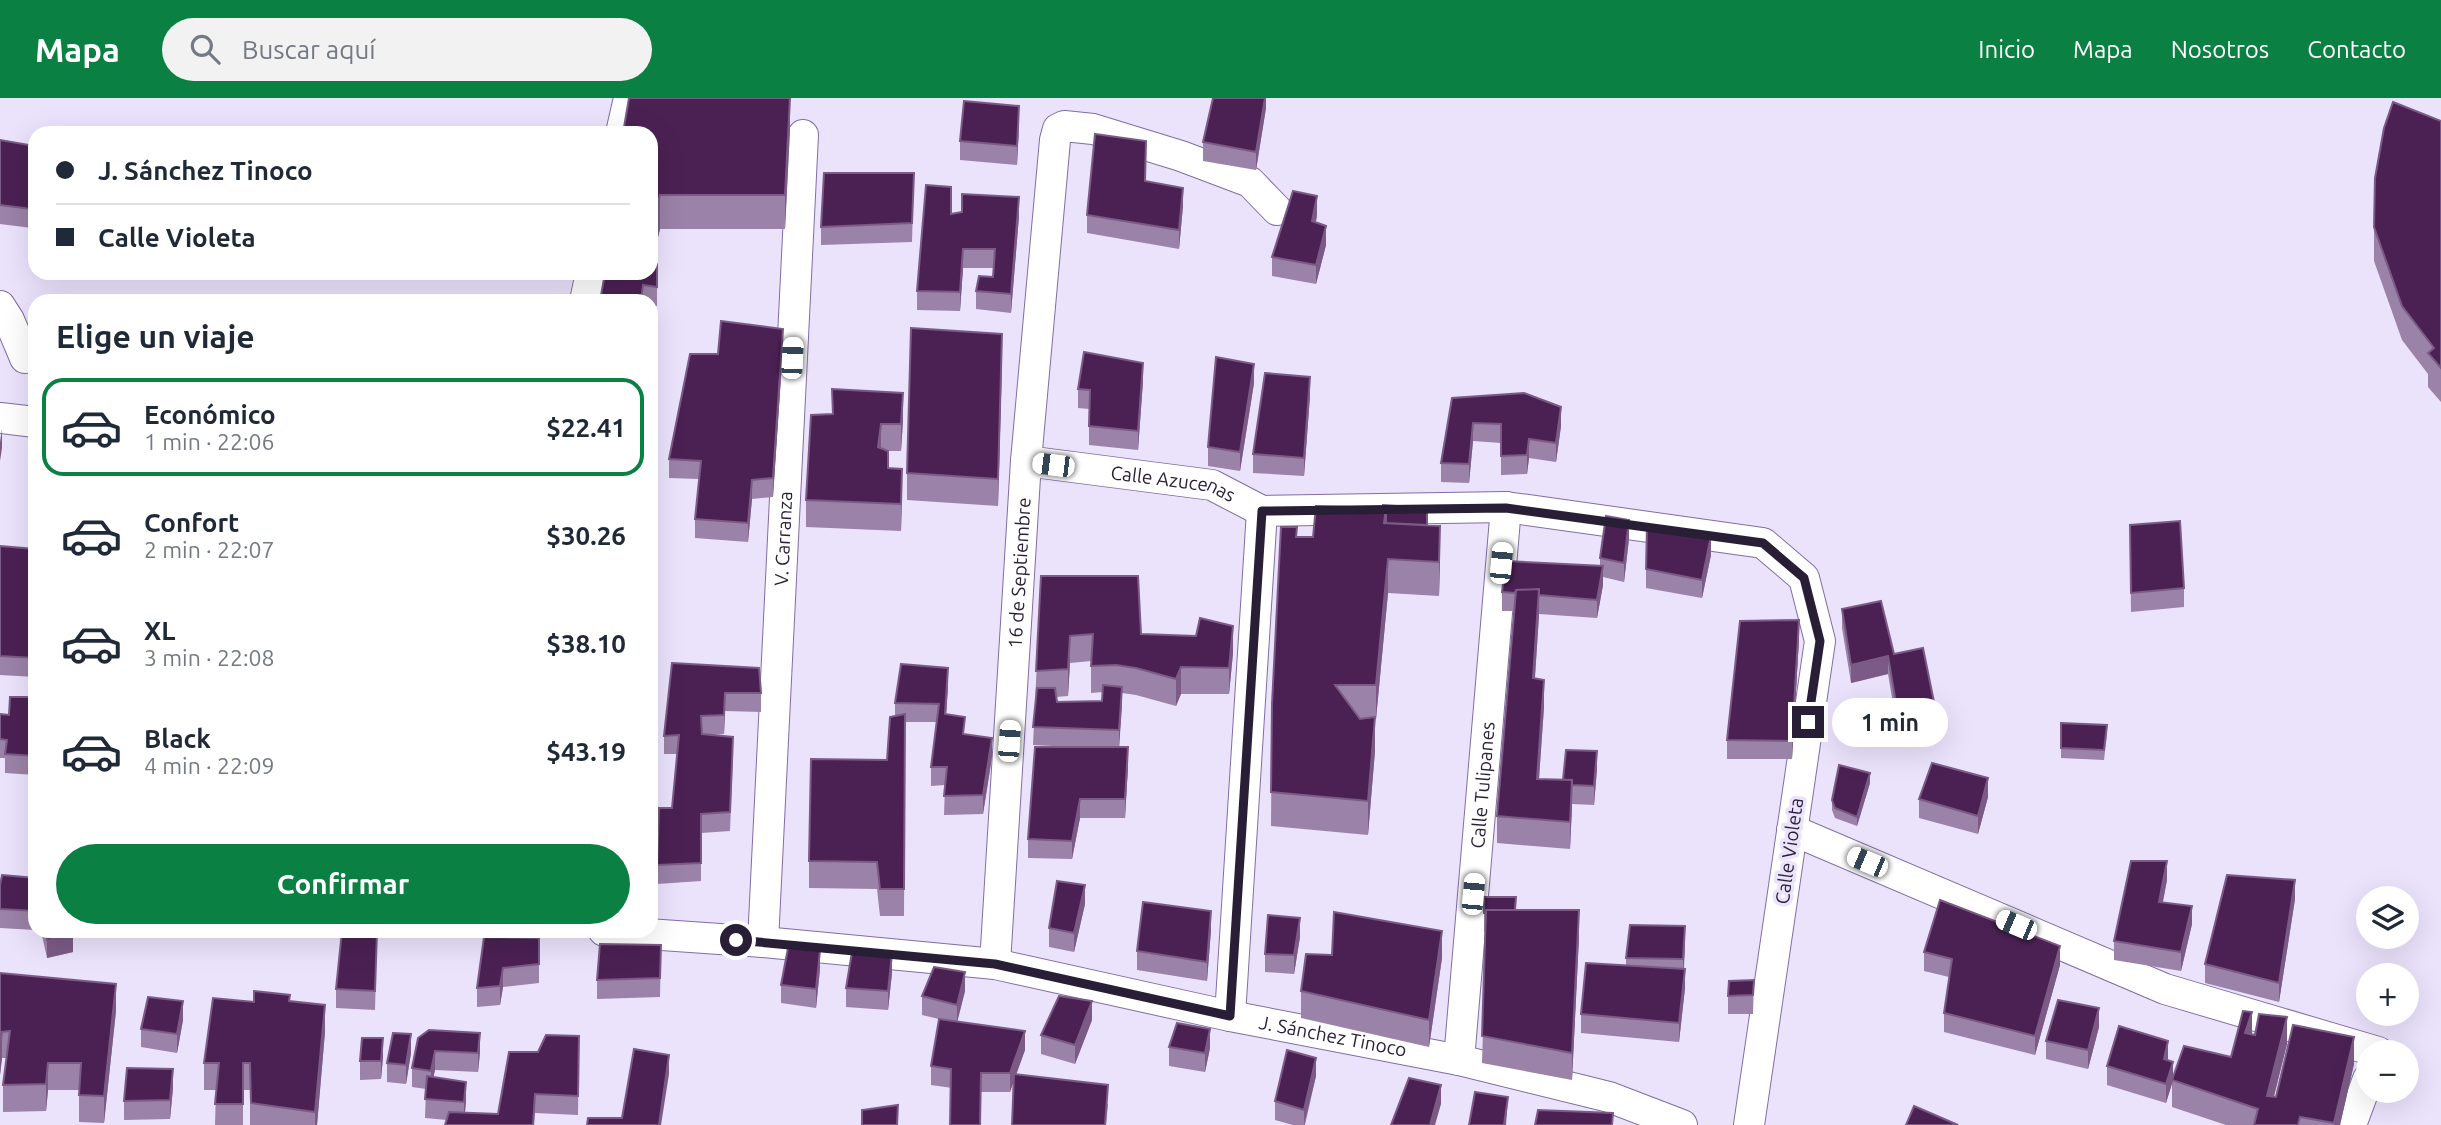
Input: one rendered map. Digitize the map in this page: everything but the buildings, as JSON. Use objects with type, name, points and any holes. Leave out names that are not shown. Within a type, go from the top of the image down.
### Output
[{"type":"street","points":[[623,126],[629,98]]},
{"type":"street","name":"16 de Septiembre","points":[[995,964],[1027,461],[1058,129],[1064,126],[1093,129],[1181,156],[1250,182],[1277,211]]},
{"type":"street","name":"V. Carranza","points":[[763,942],[803,135]]},
{"type":"street","points":[[0,306],[25,358]]},
{"type":"street","points":[[0,418],[28,421]]},
{"type":"street","name":"Calle Azucenas","points":[[1027,461],[1212,485],[1262,511],[1506,508],[1763,543],[1804,578]]},
{"type":"street","name":"Calle Tulipanes","points":[[1460,1060],[1506,508]]},
{"type":"street","points":[[1230,1016],[1262,511]]},
{"type":"street","name":"Calle Violeta","points":[[1749,1125],[1820,641],[1804,578]]},
{"type":"street","points":[[1792,830],[2165,989],[2356,1045]]},
{"type":"street","name":"J. Sánchez Tinoco","points":[[658,935],[995,964],[1230,1016],[1460,1060],[1609,1097],[1682,1125]]},
{"type":"street","points":[[2351,1125],[2359,1103]]},
{"type":"route","points":[[736,940],[995,964],[1230,1016],[1262,511],[1506,508],[1763,543],[1804,578],[1820,641],[1808,722]]}]
